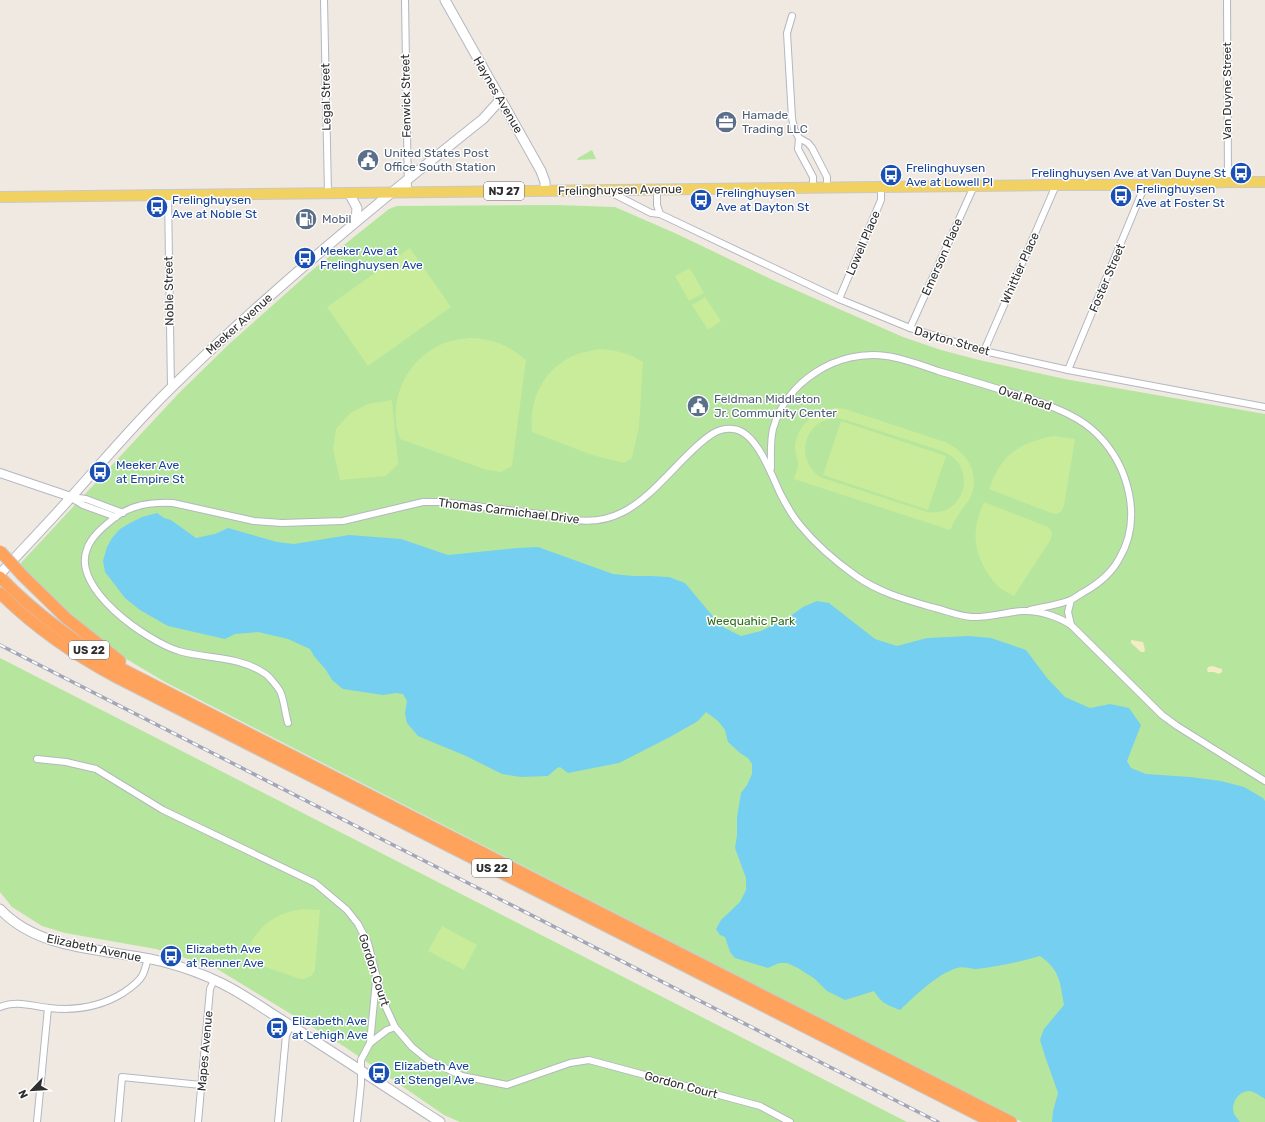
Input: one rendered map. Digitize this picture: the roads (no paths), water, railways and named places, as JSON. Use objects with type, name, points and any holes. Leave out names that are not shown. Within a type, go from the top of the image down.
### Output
[{"type":"highway","points":[[0,551],[51,605],[91,639],[136,672],[176,697]]},
{"type":"highway","name":"US 22","points":[[0,575],[11,588],[45,618],[115,666],[1011,1122]]},
{"type":"highway","name":"US 22","points":[[1,597],[31,622],[62,644],[105,671],[992,1122]]},
{"type":"main road","name":"Haynes Avenue","points":[[445,0],[541,171],[545,182],[545,191]]},
{"type":"main road","name":"Meeker Avenue","points":[[0,575],[122,438],[171,388],[229,333],[356,222],[483,118],[501,99]]},
{"type":"main road","name":"Frelinghuysen Avenue","points":[[0,197],[1146,185],[1265,182]]},
{"type":"main road","points":[[349,193],[357,208],[356,222]]},
{"type":"main road","name":"Elizabeth Avenue","points":[[0,909],[5,915],[24,929],[50,940],[164,962],[214,980],[291,1026],[440,1122]]},
{"type":"street","name":"Legal Street","points":[[324,0],[328,193]]},
{"type":"street","name":"Fenwick Street","points":[[405,0],[408,193]]},
{"type":"street","name":"Van Duyne Street","points":[[1227,0],[1228,182]]},
{"type":"street","points":[[792,16],[787,33],[792,118],[794,129],[798,138],[798,149],[813,177],[813,188]]},
{"type":"street","points":[[798,138],[808,143],[812,148],[827,177],[827,188]]},
{"type":"street","name":"Whittier Place","points":[[984,350],[1056,185]]},
{"type":"street","name":"Foster Street","points":[[1068,370],[1146,185]]},
{"type":"street","name":"Emerson Place","points":[[910,328],[974,186]]},
{"type":"street","name":"Lowell Place","points":[[839,299],[881,200],[881,187]]},
{"type":"street","points":[[657,189],[657,205],[660,214]]},
{"type":"street","name":"Dayton Street","points":[[607,190],[651,213],[660,214],[839,299],[910,328],[984,350],[1068,370],[1265,407]]},
{"type":"street","name":"Noble Street","points":[[168,195],[171,388]]},
{"type":"street","name":"Oval Road","points":[[771,470],[771,444],[773,429],[778,415],[791,395],[818,370],[833,363],[854,357],[875,355],[899,359],[1054,407],[1087,425],[1105,442],[1115,456],[1122,469],[1130,494],[1130,526],[1124,550],[1119,560],[1103,579],[1071,600],[1022,611]]},
{"type":"street","name":"Thomas Carmichael Drive","points":[[288,723],[279,690],[265,673],[247,664],[179,650],[142,633],[124,619],[98,593],[92,583],[85,564],[85,555],[90,542],[99,532],[116,517],[123,513],[138,506],[161,502],[173,502],[254,521],[282,523],[343,521],[423,502],[443,502],[556,516],[572,520],[595,520],[617,515],[637,504],[692,450],[710,435],[717,431],[733,428],[740,430],[750,438],[758,448],[771,470],[790,512],[813,541],[825,553],[857,577],[896,597],[957,614],[972,617],[1022,611],[1046,614],[1064,621],[1070,625],[1162,715],[1177,726],[1257,774],[1265,781]]},
{"type":"street","points":[[0,473],[71,497],[86,499],[123,513]]},
{"type":"street","points":[[71,497],[83,505],[116,517]]},
{"type":"street","points":[[1070,625],[1068,612],[1071,600]]},
{"type":"street","name":"Gordon Court","points":[[37,759],[66,762],[96,769],[163,810],[315,883],[347,910],[358,924],[368,943],[382,1001],[395,1027],[412,1046],[428,1060],[462,1076],[507,1085],[570,1062],[589,1060],[760,1106],[790,1122]]},
{"type":"street","points":[[0,1007],[18,1003],[48,1008],[73,1009],[91,1007],[109,1001],[128,990],[142,976],[148,959]]},
{"type":"street","points":[[357,1122],[361,1084],[361,1060],[370,1043],[376,978]]},
{"type":"street","name":"Mapes Avenue","points":[[198,1122],[210,990],[214,980]]},
{"type":"street","points":[[37,1122],[48,1008]]},
{"type":"street","points":[[278,1122],[286,1035],[291,1026]]},
{"type":"street","points":[[370,1043],[387,1030],[395,1027]]},
{"type":"street","points":[[118,1122],[122,1078],[201,1085]]},
{"type":"water","points":[[157,513],[164,518],[171,520],[196,538],[215,534],[228,528],[277,542],[294,544],[349,535],[401,539],[448,555],[538,547],[613,574],[669,577],[685,583],[721,626],[741,636],[761,631],[789,617],[803,607],[817,601],[829,603],[875,639],[897,646],[927,638],[969,636],[991,638],[1026,650],[1047,678],[1065,697],[1090,708],[1110,704],[1129,708],[1141,725],[1127,761],[1131,768],[1146,774],[1221,781],[1244,787],[1263,798],[1265,801],[1265,1099],[1250,1091],[1246,1091],[1239,1095],[1234,1102],[1233,1110],[1240,1122],[1052,1122],[1053,1111],[1058,1093],[1040,1040],[1044,1029],[1064,1005],[1058,977],[1052,966],[1040,956],[992,967],[976,969],[959,967],[934,980],[900,1010],[885,1003],[874,991],[845,1000],[827,991],[815,979],[787,963],[779,963],[768,968],[735,958],[730,952],[725,937],[720,935],[716,929],[721,920],[740,902],[746,890],[746,878],[735,848],[737,817],[741,793],[752,774],[752,764],[748,758],[728,742],[725,730],[718,721],[706,712],[698,721],[619,763],[568,773],[560,767],[548,776],[521,777],[502,774],[466,756],[418,736],[407,723],[405,714],[407,701],[403,694],[396,693],[383,695],[343,689],[332,680],[310,649],[288,639],[258,632],[235,634],[225,639],[168,626],[140,610],[125,598],[105,572],[103,561],[107,547],[112,538],[120,529],[142,517]]},
{"type":"railway","points":[[0,645],[938,1122]]},
{"type":"place","name":"Hamade Trading LLC","points":[[726,122]]},
{"type":"place","name":"United States Post Office South Station","points":[[368,160]]},
{"type":"place","name":"Frelinghuysen Ave at Van Duyne St","points":[[1241,173]]},
{"type":"place","name":"Frelinghuysen Ave at Lowell Pl","points":[[891,175]]},
{"type":"place","name":"Frelinghuysen Ave at Foster St","points":[[1121,196]]},
{"type":"place","name":"Frelinghuysen Ave at Dayton St","points":[[701,200]]},
{"type":"place","name":"Frelinghuysen Ave at Noble St","points":[[157,207]]},
{"type":"place","name":"Mobil","points":[[306,219]]},
{"type":"place","name":"Meeker Ave at Frelinghuysen Ave","points":[[305,258]]},
{"type":"place","name":"Feldman Middleton Jr. Community Center","points":[[698,406]]},
{"type":"place","name":"Meeker Ave at Empire St","points":[[100,472]]},
{"type":"place","name":"Elizabeth Ave at Renner Ave","points":[[171,956]]},
{"type":"place","name":"Elizabeth Ave at Lehigh Ave","points":[[277,1028]]},
{"type":"place","name":"Elizabeth Ave at Stengel Ave","points":[[379,1073]]},
{"type":"park label","name":"Weequahic Park","points":[[751,621]]}]
